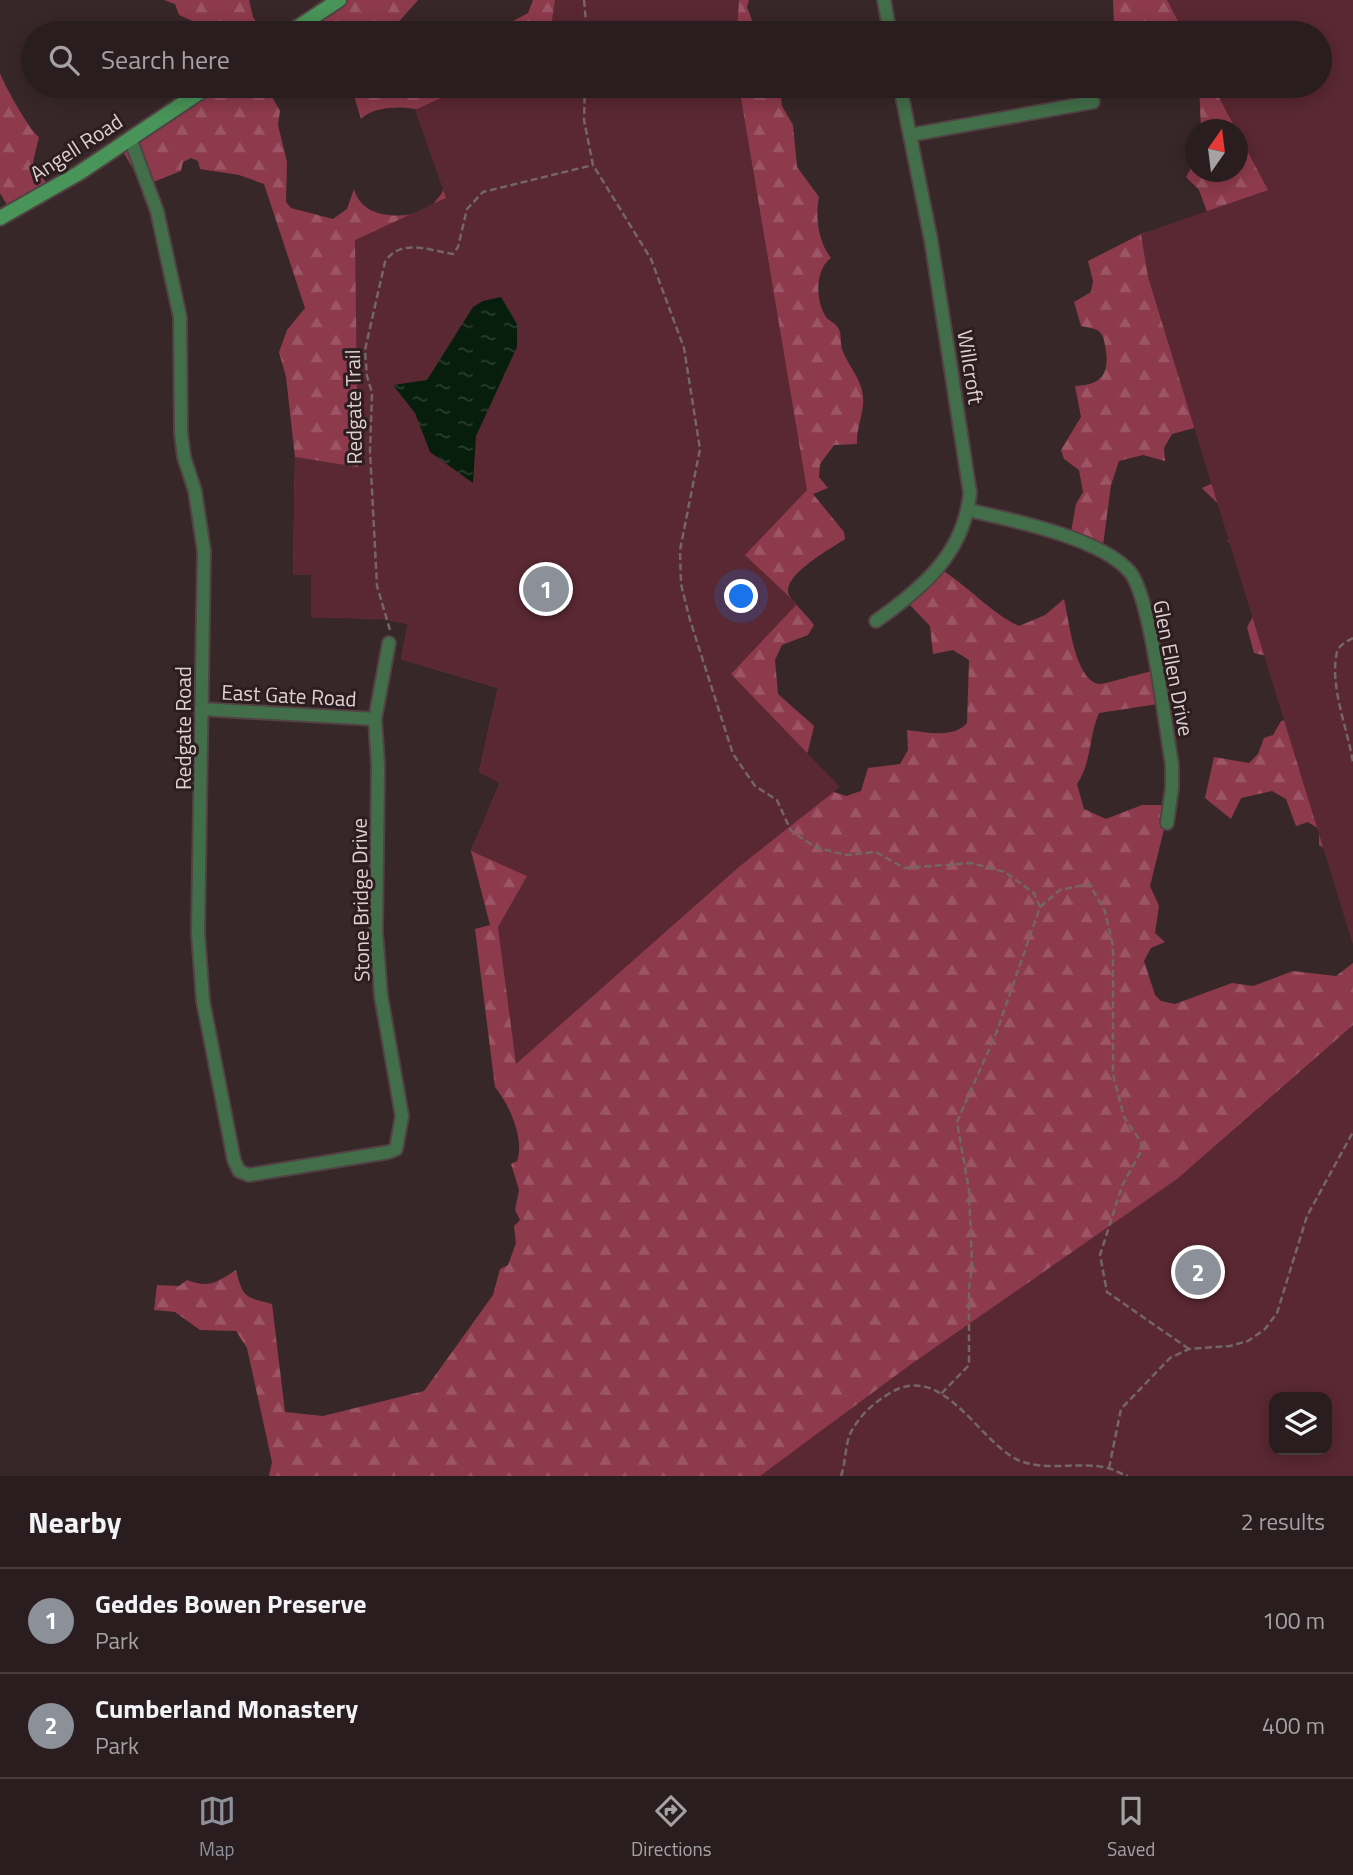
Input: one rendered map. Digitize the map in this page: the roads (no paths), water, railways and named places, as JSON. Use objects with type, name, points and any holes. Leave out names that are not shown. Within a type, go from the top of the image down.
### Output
[{"type":"main road","points":[[307,21],[339,0]]},
{"type":"main road","name":"Angell Road","points":[[0,218],[79,173],[191,98]]},
{"type":"street","points":[[884,0],[888,21]]},
{"type":"street","name":"Willcroft","points":[[877,621],[907,600],[936,572],[959,536],[968,510],[969,479],[965,445],[931,240],[902,98]]},
{"type":"street","points":[[910,135],[1093,102]]},
{"type":"street","name":"Redgate Road","points":[[130,138],[157,211],[180,317],[181,433],[184,457],[195,491],[204,551],[198,933],[202,987],[214,1068],[234,1160],[240,1171],[249,1175],[389,1152]]},
{"type":"street","name":"Glen Ellen Drive","points":[[968,510],[1101,549],[1132,574],[1145,610],[1171,764],[1172,788],[1167,823]]},
{"type":"street","name":"Stone Bridge Drive","points":[[389,643],[375,719],[378,766],[376,932],[381,996],[402,1116],[399,1142],[396,1149],[389,1152]]},
{"type":"street","name":"East Gate Road","points":[[201,709],[375,719]]},
{"type":"water","points":[[501,297],[517,324],[517,347],[476,436],[473,483],[430,452],[415,413],[393,385],[427,380],[473,307],[483,301]]},
{"type":"place","name":"Geddes Bowen Preserve","points":[[546,589]]},
{"type":"place","name":"Cumberland Monastery","points":[[1198,1272]]}]
